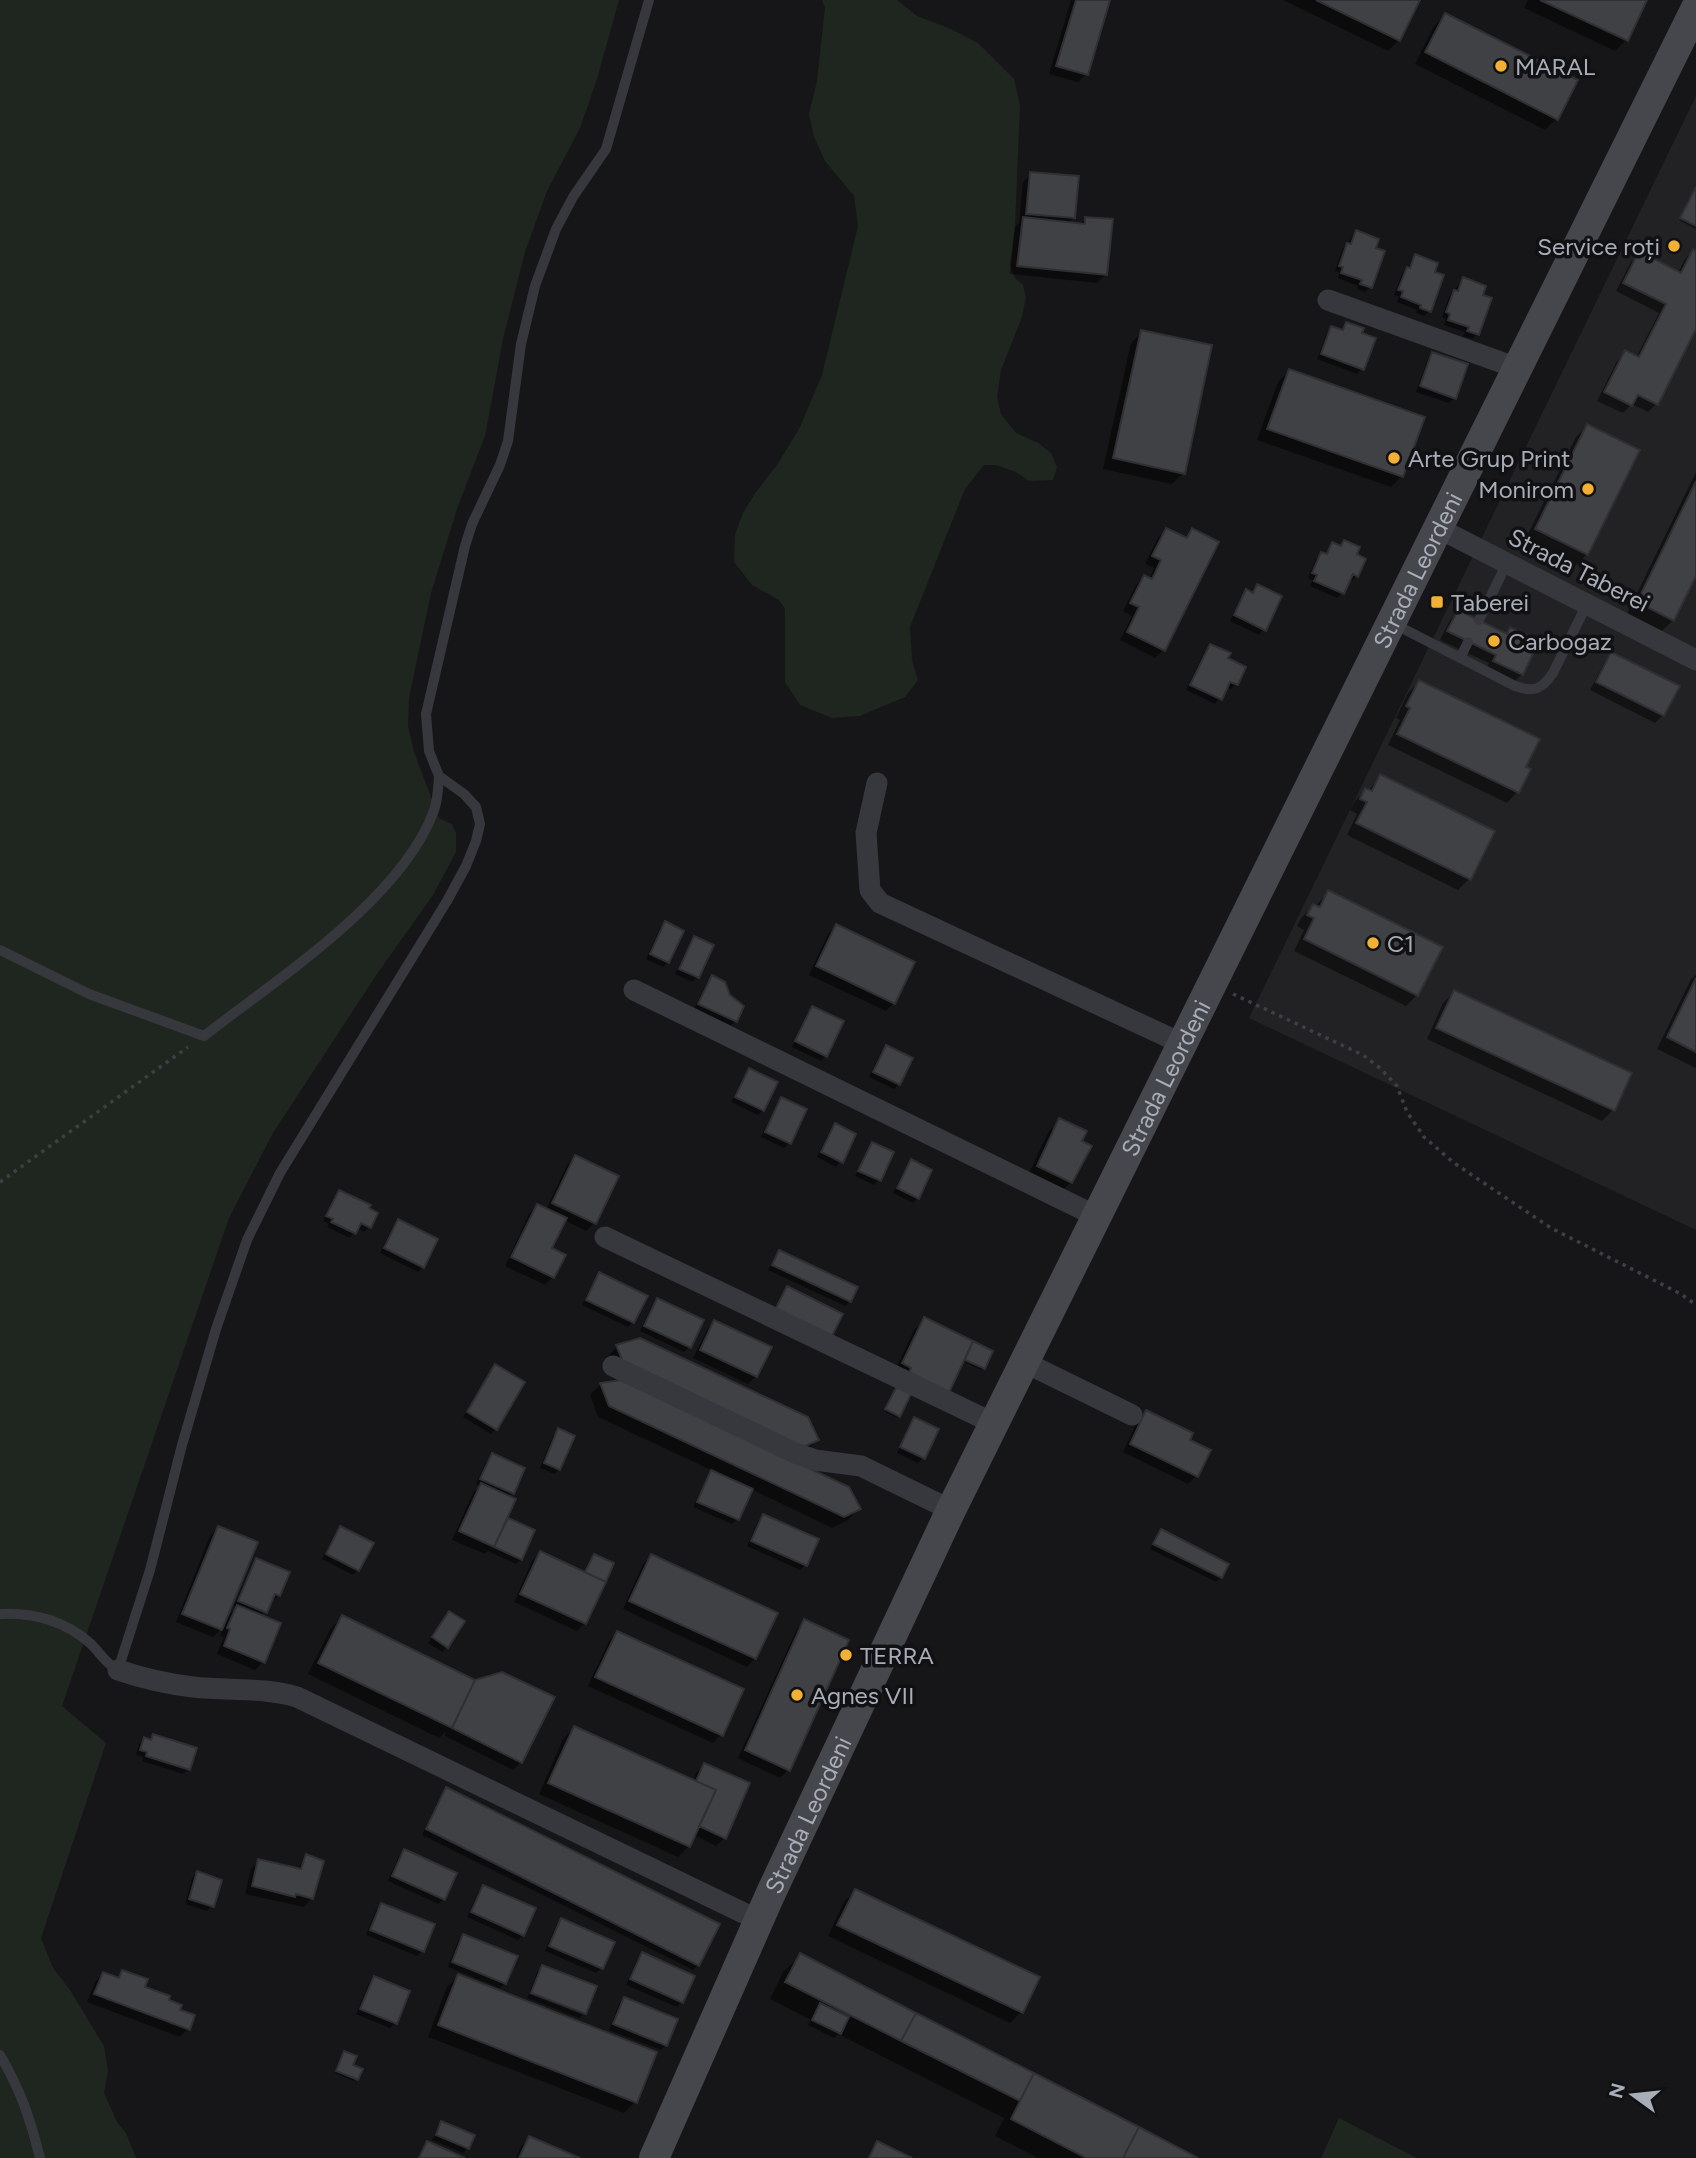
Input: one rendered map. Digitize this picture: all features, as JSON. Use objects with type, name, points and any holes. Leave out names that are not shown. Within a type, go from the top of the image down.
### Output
[{"type":"main road","name":"Strada Leordeni","points":[[654,2158],[758,1920],[993,1423],[1696,8]]},
{"type":"street","points":[[1328,300],[1517,368]]},
{"type":"street","name":"Strada Taberei","points":[[1438,528],[1696,660]]},
{"type":"street","points":[[877,783],[866,833],[870,890],[880,903],[1183,1044]]},
{"type":"street","points":[[634,990],[1096,1216]]},
{"type":"street","points":[[605,1237],[993,1423]]},
{"type":"street","points":[[1024,1362],[1132,1415]]},
{"type":"street","points":[[613,1366],[795,1453],[815,1460],[861,1466],[951,1510]]},
{"type":"street","points":[[118,1670],[171,1684],[272,1692],[297,1697],[758,1920]]},
{"type":"lane","points":[[0,950],[89,994],[204,1036],[343,927],[404,864],[434,811],[439,776],[429,751],[426,713],[465,546],[508,441],[522,344],[535,286],[556,229],[573,197],[606,149],[649,0]]},
{"type":"lane","points":[[1479,620],[1507,563]]},
{"type":"lane","points":[[1391,623],[1527,691],[1536,690],[1546,683],[1553,673],[1587,604]]},
{"type":"lane","points":[[1460,658],[1468,642]]},
{"type":"lane","points":[[0,1614],[32,1616],[66,1626],[82,1636],[108,1665],[118,1670],[150,1570],[212,1342],[247,1240],[280,1173],[447,901],[476,841],[480,824],[476,807],[464,794],[439,776]]},
{"type":"lane","points":[[0,2055],[29,2114],[40,2158]]},
{"type":"path","points":[[1212,984],[1363,1055],[1397,1086],[1406,1112],[1424,1137],[1454,1163],[1551,1228],[1681,1294],[1696,1305]]},
{"type":"path","points":[[0,1182],[204,1036]]},
{"type":"shaded area","points":[[0,0],[619,0],[580,128],[547,191],[525,252],[503,339],[485,436],[458,506],[431,593],[409,698],[408,726],[414,752],[439,818],[452,824],[456,833],[456,852],[433,895],[377,974],[273,1133],[229,1218],[62,1706],[106,1743],[41,1938],[53,1968],[70,1990],[104,2046],[108,2071],[104,2093],[136,2158],[0,2158]]},
{"type":"shaded area","points":[[822,0],[897,0],[917,16],[978,43],[1014,79],[1020,105],[1015,226],[1010,265],[1015,278],[1023,285],[1026,297],[1022,317],[1001,370],[997,397],[1001,414],[1016,433],[1038,443],[1051,453],[1057,467],[1053,480],[1029,481],[1016,472],[996,465],[984,465],[965,489],[910,627],[912,660],[918,680],[905,697],[860,716],[832,718],[800,705],[785,682],[785,609],[779,600],[752,585],[734,562],[735,534],[743,513],[800,427],[822,375],[858,226],[854,196],[825,161],[814,137],[809,114],[817,81],[825,8]]},
{"type":"shaded area","points":[[1696,96],[1696,1230],[1249,1018]]},
{"type":"shaded area","points":[[1339,2118],[1417,2158],[1321,2158]]},
{"type":"building","points":[[1076,0],[1110,0],[1088,75],[1056,66]]},
{"type":"building","points":[[1316,0],[1420,0],[1400,41]]},
{"type":"building","points":[[1540,0],[1647,0],[1628,41]]},
{"type":"building","name":"MARAL","points":[[1445,13],[1578,80],[1558,120],[1425,52]]},
{"type":"building","points":[[1030,172],[1079,176],[1075,218],[1026,214]]},
{"type":"building","points":[[1696,187],[1696,226],[1680,218]]},
{"type":"building","points":[[1023,217],[1085,224],[1085,217],[1113,219],[1107,275],[1017,266]]},
{"type":"building","points":[[1356,230],[1379,239],[1376,248],[1385,251],[1372,288],[1360,284],[1362,280],[1341,273],[1343,267],[1339,266],[1347,243],[1351,244]]},
{"type":"building","points":[[1693,249],[1696,251],[1696,329],[1658,405],[1638,395],[1632,406],[1604,392],[1625,350],[1639,357],[1666,304],[1623,283],[1639,251],[1681,273]]},
{"type":"building","points":[[1415,254],[1438,263],[1435,272],[1444,275],[1431,312],[1401,297],[1403,291],[1398,290]]},
{"type":"building","points":[[1463,277],[1486,286],[1483,295],[1492,298],[1479,335],[1467,331],[1469,327],[1448,320],[1450,314],[1446,312],[1454,290],[1458,291]]},
{"type":"building","points":[[1346,322],[1364,328],[1362,333],[1376,338],[1364,370],[1321,354],[1331,326],[1343,330]]},
{"type":"building","points":[[1141,330],[1212,345],[1185,474],[1113,458]]},
{"type":"building","points":[[1432,352],[1468,364],[1456,399],[1420,386]]},
{"type":"building","points":[[1289,369],[1425,417],[1403,477],[1267,429]]},
{"type":"building","name":"Monirom","points":[[1587,424],[1640,450],[1588,555],[1535,529]]},
{"type":"building","points":[[1696,481],[1696,576],[1674,621],[1637,602]]},
{"type":"building","points":[[1166,528],[1187,538],[1192,528],[1219,542],[1165,651],[1127,632],[1139,607],[1130,603],[1144,575],[1152,579],[1161,560],[1152,556]]},
{"type":"building","points":[[1344,540],[1360,547],[1357,554],[1366,559],[1358,577],[1353,574],[1344,594],[1314,581],[1317,575],[1312,573],[1321,552],[1327,554],[1332,542],[1341,546]]},
{"type":"building","points":[[1257,584],[1282,596],[1266,631],[1234,615],[1246,589],[1253,593]]},
{"type":"building","points":[[1458,610],[1507,634],[1510,627],[1539,641],[1523,675],[1493,661],[1496,655],[1447,631]]},
{"type":"building","points":[[1210,644],[1231,653],[1228,658],[1246,667],[1238,685],[1230,682],[1222,700],[1190,685]]},
{"type":"building","points":[[1611,652],[1680,686],[1664,716],[1596,682]]},
{"type":"building","points":[[1419,680],[1540,739],[1526,767],[1531,769],[1519,793],[1397,734],[1410,708],[1406,706]]},
{"type":"building","points":[[1380,774],[1495,831],[1471,880],[1356,823],[1367,802],[1360,799],[1365,788],[1372,791]]},
{"type":"building","name":"C1","points":[[1328,890],[1443,947],[1418,996],[1304,939],[1314,918],[1307,915],[1313,904],[1320,907]]},
{"type":"building","points":[[665,921],[684,931],[669,963],[650,954]]},
{"type":"building","points":[[836,924],[915,962],[895,1004],[816,966]]},
{"type":"building","points":[[694,936],[714,945],[699,978],[679,969]]},
{"type":"building","points":[[712,975],[725,982],[730,995],[744,1006],[737,1022],[698,1004]]},
{"type":"building","points":[[1696,978],[1696,1052],[1667,1037]]},
{"type":"building","points":[[1454,990],[1632,1073],[1615,1111],[1436,1028]]},
{"type":"building","points":[[812,1006],[844,1021],[827,1057],[795,1041]]},
{"type":"building","points":[[886,1045],[913,1058],[900,1085],[873,1072]]},
{"type":"building","points":[[749,1068],[778,1082],[764,1111],[735,1097]]},
{"type":"building","points":[[781,1097],[807,1109],[791,1144],[765,1132]]},
{"type":"building","points":[[1059,1118],[1087,1131],[1082,1141],[1092,1146],[1072,1183],[1037,1166]]},
{"type":"building","points":[[835,1123],[856,1134],[843,1163],[821,1152]]},
{"type":"building","points":[[872,1142],[894,1152],[881,1181],[858,1171]]},
{"type":"building","points":[[575,1155],[619,1176],[596,1224],[552,1203]]},
{"type":"building","points":[[911,1159],[932,1170],[919,1199],[897,1188]]},
{"type":"building","points":[[339,1190],[371,1205],[369,1208],[378,1213],[371,1228],[361,1223],[356,1234],[331,1222],[333,1219],[326,1216]]},
{"type":"building","points":[[537,1204],[567,1218],[552,1248],[566,1255],[554,1278],[511,1257]]},
{"type":"building","points":[[398,1219],[438,1239],[424,1268],[384,1248]]},
{"type":"building","points":[[779,1250],[858,1287],[851,1302],[772,1265]]},
{"type":"building","points":[[599,1272],[648,1296],[634,1323],[586,1300]]},
{"type":"building","points":[[787,1286],[843,1314],[831,1338],[775,1310]]},
{"type":"building","points":[[657,1298],[704,1320],[691,1348],[644,1326]]},
{"type":"building","points":[[924,1317],[973,1341],[948,1395],[908,1375],[911,1368],[902,1363]]},
{"type":"building","points":[[714,1320],[772,1347],[757,1377],[700,1350]]},
{"type":"building","points":[[640,1338],[808,1417],[819,1440],[801,1448],[623,1362],[616,1345]]},
{"type":"building","points":[[973,1341],[993,1351],[985,1369],[965,1360]]},
{"type":"building","points":[[495,1364],[525,1382],[497,1430],[467,1412]]},
{"type":"building","points":[[621,1380],[849,1487],[861,1509],[844,1517],[609,1406],[600,1383]]},
{"type":"building","points":[[898,1384],[912,1392],[900,1417],[885,1409]]},
{"type":"building","points":[[1146,1410],[1193,1433],[1190,1440],[1211,1450],[1198,1477],[1130,1444]]},
{"type":"building","points":[[914,1417],[939,1429],[925,1459],[900,1447]]},
{"type":"building","points":[[558,1428],[575,1436],[560,1470],[544,1463]]},
{"type":"building","points":[[492,1453],[525,1468],[514,1494],[480,1479]]},
{"type":"building","points":[[711,1470],[753,1489],[739,1520],[697,1502]]},
{"type":"building","points":[[481,1483],[516,1499],[494,1547],[459,1531]]},
{"type":"building","points":[[763,1514],[819,1539],[807,1566],[751,1541]]},
{"type":"building","points":[[508,1518],[535,1530],[522,1560],[494,1547]]},
{"type":"building","points":[[218,1526],[258,1542],[222,1630],[182,1614]]},
{"type":"building","points":[[340,1526],[374,1543],[359,1571],[326,1554]]},
{"type":"building","points":[[1161,1529],[1229,1564],[1222,1578],[1153,1544]]},
{"type":"building","points":[[540,1551],[606,1582],[586,1624],[520,1594]]},
{"type":"building","points":[[594,1554],[614,1563],[606,1582],[585,1572]]},
{"type":"building","points":[[651,1554],[778,1613],[756,1659],[629,1601]]},
{"type":"building","points":[[256,1558],[290,1572],[280,1596],[275,1594],[267,1613],[238,1601]]},
{"type":"building","points":[[237,1605],[281,1623],[265,1663],[224,1646],[230,1629],[227,1628]]},
{"type":"building","points":[[449,1611],[465,1621],[448,1648],[432,1637]]},
{"type":"building","points":[[342,1615],[475,1680],[452,1728],[318,1663]]},
{"type":"building","name":"Agnes VII","points":[[804,1619],[849,1640],[790,1771],[745,1750]]},
{"type":"building","points":[[617,1631],[744,1689],[723,1736],[595,1677]]},
{"type":"building","points":[[502,1672],[555,1697],[522,1763],[452,1728],[475,1680]]},
{"type":"building","points":[[574,1726],[716,1790],[690,1847],[548,1783]]},
{"type":"building","points":[[153,1734],[197,1748],[190,1770],[146,1756],[147,1752],[140,1750],[144,1737],[151,1740]]},
{"type":"building","points":[[704,1763],[750,1783],[726,1839],[699,1826],[716,1790],[696,1781]]},
{"type":"building","points":[[446,1787],[720,1924],[699,1966],[426,1829]]},
{"type":"building","points":[[404,1849],[457,1873],[445,1900],[392,1876]]},
{"type":"building","points":[[306,1854],[324,1861],[313,1899],[252,1886],[258,1859],[301,1869]]},
{"type":"building","points":[[197,1871],[222,1880],[214,1907],[189,1899]]},
{"type":"building","points":[[483,1885],[536,1908],[524,1936],[471,1912]]},
{"type":"building","points":[[855,1889],[1040,1977],[1023,2013],[837,1925]]},
{"type":"building","points":[[381,1903],[435,1924],[424,1952],[370,1930]]},
{"type":"building","points":[[561,1918],[615,1942],[603,1969],[549,1946]]},
{"type":"building","points":[[463,1934],[518,1956],[506,1984],[452,1962]]},
{"type":"building","points":[[642,1952],[695,1976],[683,2003],[630,1979]]},
{"type":"building","points":[[800,1953],[916,2013],[901,2041],[785,1982]]},
{"type":"building","points":[[542,1965],[597,1986],[586,2014],[531,1993]]},
{"type":"building","points":[[122,1970],[148,1979],[145,1987],[170,1996],[169,2000],[182,2005],[180,2010],[195,2015],[190,2030],[94,1994],[103,1972],[119,1978]]},
{"type":"building","points":[[458,1974],[657,2052],[637,2103],[438,2025]]},
{"type":"building","points":[[374,1976],[410,1991],[397,2024],[360,2009]]},
{"type":"building","points":[[624,1997],[678,2019],[667,2046],[613,2024]]},
{"type":"building","points":[[820,2003],[849,2017],[841,2034],[812,2020]]},
{"type":"building","points":[[916,2013],[1034,2073],[1020,2101],[901,2041]]},
{"type":"building","points":[[344,2051],[357,2056],[353,2065],[363,2069],[358,2080],[336,2071]]},
{"type":"building","points":[[1034,2073],[1139,2127],[1123,2158],[1086,2158],[1011,2119]]},
{"type":"building","points":[[441,2121],[475,2135],[469,2149],[436,2135]]},
{"type":"building","points":[[1139,2127],[1198,2158],[1123,2158]]},
{"type":"building","points":[[529,2136],[580,2158],[519,2158]]},
{"type":"building","points":[[427,2141],[465,2158],[419,2158]]},
{"type":"building","points":[[877,2141],[912,2158],[869,2158]]},
{"type":"place","name":"MARAL","points":[[1501,66]]},
{"type":"place","name":"Service roți","points":[[1674,246]]},
{"type":"place","name":"Arte Grup Print","points":[[1394,458]]},
{"type":"place","name":"Monirom","points":[[1588,489]]},
{"type":"place","name":"Taberei","points":[[1437,602]]},
{"type":"place","name":"Carbogaz","points":[[1494,641]]},
{"type":"place","name":"C1","points":[[1373,943]]},
{"type":"place","name":"TERRA","points":[[846,1655]]},
{"type":"place","name":"Agnes VII","points":[[797,1695]]}]
